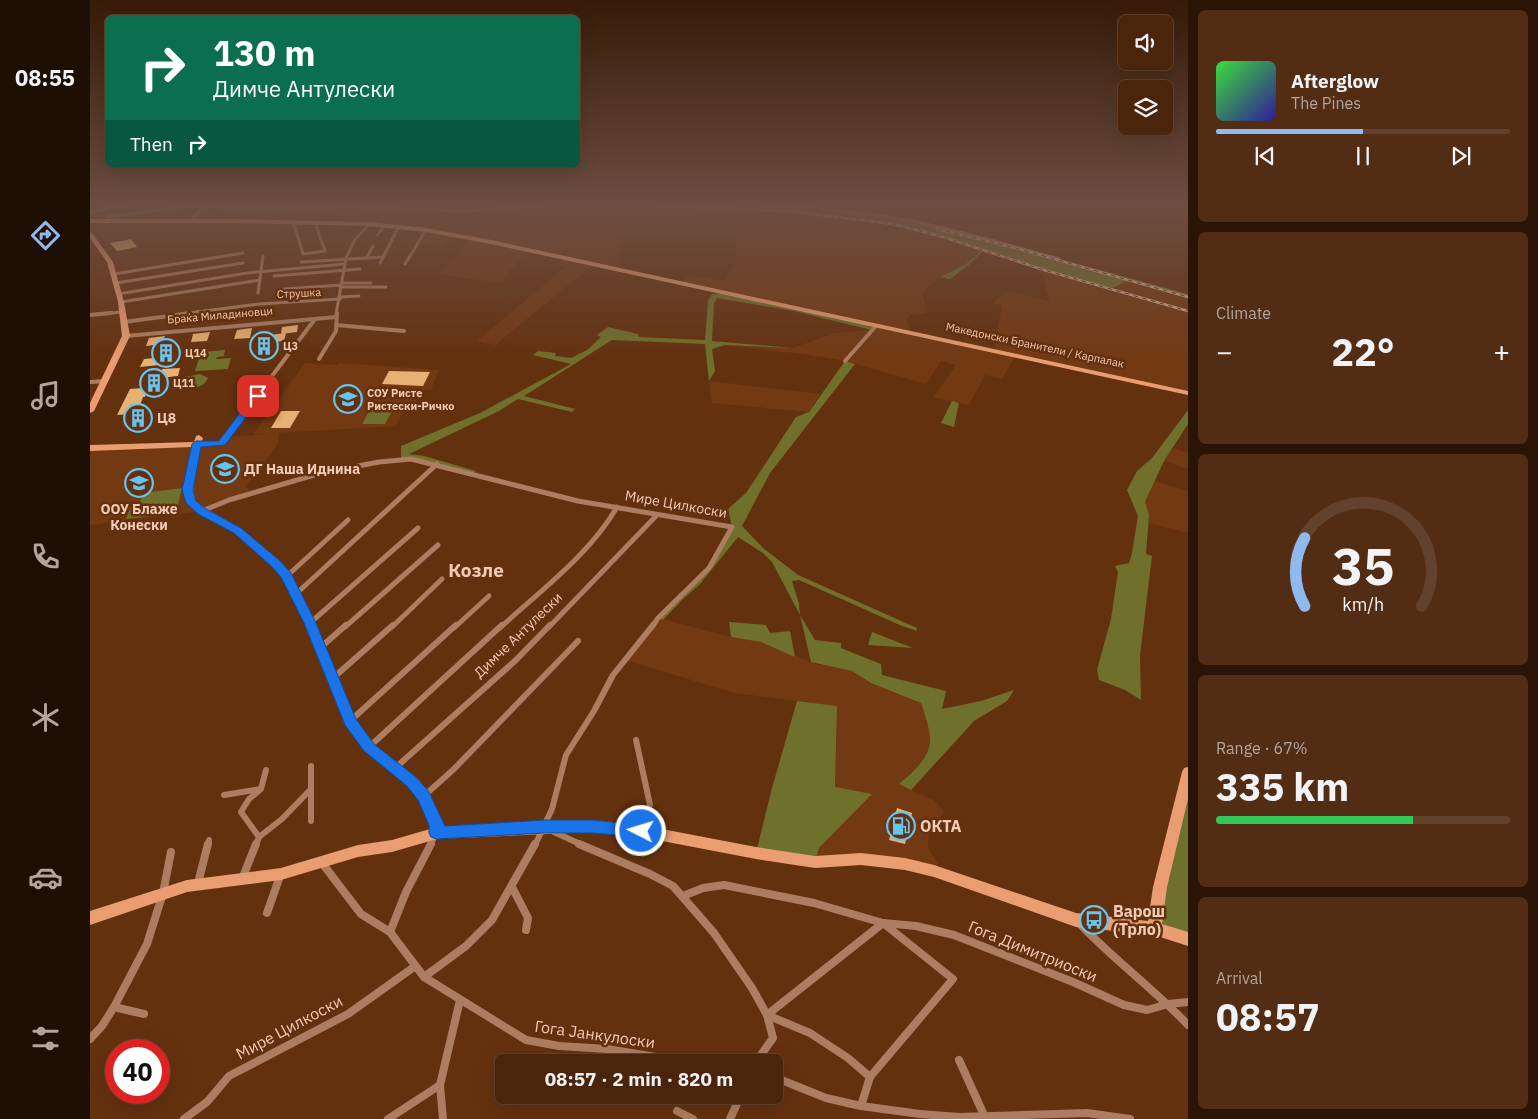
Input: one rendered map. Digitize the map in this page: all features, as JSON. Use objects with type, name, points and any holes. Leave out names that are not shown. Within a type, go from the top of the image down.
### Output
[{"type":"street","points":[[90,411],[126,336],[123,312],[114,274],[106,256]]},
{"type":"street","points":[[114,274],[223,256]]},
{"type":"street","name":"Браќа Миладиновци","points":[[258,293],[263,256]]},
{"type":"street","points":[[405,264],[410,256]]},
{"type":"street","name":"Македонски Бранители / Карпалак","points":[[556,256],[1188,393]]},
{"type":"street","points":[[1049,256],[1059,259]]},
{"type":"street","points":[[302,262],[383,257],[380,263]]},
{"type":"street","name":"Струшка","points":[[319,359],[333,338],[346,258]]},
{"type":"street","points":[[116,283],[243,262]]},
{"type":"street","name":"Струшка","points":[[261,272],[344,264]]},
{"type":"street","name":"Струшка","points":[[274,276],[360,269]]},
{"type":"street","points":[[118,294],[261,272]]},
{"type":"street","name":"Браќа Миладиновци","points":[[121,302],[260,280]]},
{"type":"street","name":"Струшка","points":[[284,289],[372,283]]},
{"type":"street","name":"Струшка","points":[[341,285],[386,287]]},
{"type":"street","name":"Струшка","points":[[259,304],[359,296]]},
{"type":"street","name":"Браќа Миладиновци","points":[[124,322],[259,304]]},
{"type":"street","points":[[90,315],[123,312]]},
{"type":"street","name":"Браќа Миладиновци","points":[[126,336],[336,317]]},
{"type":"street","points":[[90,441],[198,441],[222,443],[315,319]]},
{"type":"street","points":[[336,325],[404,331]]},
{"type":"street","points":[[845,361],[876,326]]},
{"type":"street","points":[[90,382],[105,381]]},
{"type":"street","points":[[90,448],[198,441]]},
{"type":"street","points":[[198,441],[188,490],[191,503],[202,512],[238,530],[276,563],[286,576],[297,594],[310,623],[350,722],[369,748],[412,782],[424,796],[437,825],[436,833],[406,892],[390,932]]},
{"type":"street","name":"Мире Цилкоски","points":[[202,512],[236,497],[321,472],[379,462],[411,459],[437,464],[470,475],[578,502],[732,527],[709,568],[658,618],[646,636],[613,675],[594,711],[566,755],[552,809],[545,827],[492,920],[466,946],[424,977]]},
{"type":"street","points":[[297,594],[437,464]]},
{"type":"street","name":"Димче Антулески","points":[[369,748],[575,559],[606,526],[617,507]]},
{"type":"street","name":"Димче Антулески","points":[[394,769],[516,660],[656,516]]},
{"type":"street","points":[[286,576],[348,520]]},
{"type":"street","points":[[310,623],[418,528]]},
{"type":"street","points":[[320,648],[438,545]]},
{"type":"street","points":[[333,678],[367,650],[442,579]]},
{"type":"street","points":[[350,722],[489,596]]},
{"type":"street","points":[[424,796],[454,769],[578,641]]},
{"type":"street","points":[[636,740],[650,805],[641,831]]},
{"type":"street","points":[[311,766],[311,821]]},
{"type":"street","points":[[259,837],[241,812],[249,799],[261,789],[266,770]]},
{"type":"street","points":[[1154,928],[1160,887],[1188,772]]},
{"type":"street","points":[[224,795],[261,789]]},
{"type":"street","points":[[242,879],[259,837],[282,819],[310,790]]},
{"type":"street","points":[[90,918],[163,893],[197,884],[280,874],[358,851],[392,846],[436,833],[592,826],[641,831],[756,853],[816,862],[861,859],[905,864],[934,871],[996,894],[1076,920],[1154,928],[1188,939]]},
{"type":"street","points":[[545,827],[570,840],[650,874],[673,886],[683,896],[714,933],[752,988],[767,1015],[773,1038],[762,1054]]},
{"type":"street","points":[[197,884],[209,840]]},
{"type":"street","points":[[90,1039],[102,1026],[114,1007],[147,944],[163,893],[171,852]]},
{"type":"street","name":"Гога Јанкулоски","points":[[322,863],[361,914],[390,932],[424,977],[526,1040],[559,1046],[607,1049],[637,1054]]},
{"type":"street","points":[[267,913],[280,874]]},
{"type":"street","name":"Гога Димитриоски","points":[[683,896],[704,888],[724,885],[814,903],[883,923],[916,926],[954,935],[1064,978],[1124,1005],[1147,1010],[1168,1004],[1188,1002]]},
{"type":"street","points":[[512,886],[528,918],[526,930]]},
{"type":"street","name":"Гога Димитриоски","points":[[1076,920],[1109,954],[1168,1004],[1188,1025]]},
{"type":"street","points":[[767,1015],[883,923]]},
{"type":"street","name":"Гога Димитриоски","points":[[861,1106],[870,1077],[953,979],[883,923]]},
{"type":"street","name":"Мире Цилкоски","points":[[184,1119],[207,1102],[229,1076],[348,1014],[414,966]]},
{"type":"street","points":[[443,1119],[440,1085],[460,1000]]},
{"type":"street","points":[[114,1007],[144,1014]]},
{"type":"street","points":[[767,1015],[810,1033],[848,1058],[870,1077]]},
{"type":"street","points":[[959,1060],[984,1115]]},
{"type":"street","points":[[783,1081],[826,1098],[861,1106],[928,1115],[1086,1113],[1130,1119]]},
{"type":"street","points":[[388,1119],[440,1085]]},
{"type":"street","points":[[730,1119],[737,1104]]},
{"type":"street","points":[[678,1112],[693,1119]]},
{"type":"shaded area","points":[[455,256],[521,256],[501,283],[439,274]]},
{"type":"shaded area","points":[[554,256],[620,256],[619,270],[593,265],[495,345],[477,341],[566,266],[557,264],[562,258]]},
{"type":"shaded area","points":[[736,256],[976,256],[966,264],[943,275],[926,288],[923,295],[927,310],[925,313],[911,315],[906,319],[911,333],[994,350],[1002,306],[993,303],[1006,291],[1050,301],[1042,274],[1032,267],[1113,288],[1129,280],[1188,297],[1188,393],[1016,355],[1002,379],[985,375],[969,405],[934,397],[956,365],[941,361],[926,384],[845,361],[725,345],[793,348],[835,333],[872,330],[876,326],[684,284],[682,281],[691,275],[724,281],[736,263]]},
{"type":"shaded area","points":[[975,256],[978,256],[950,279],[940,277],[966,264]]},
{"type":"shaded area","points":[[999,256],[1050,256],[1188,294],[1188,297],[1129,280],[1113,288],[1032,267]]},
{"type":"shaded area","points":[[724,293],[876,326],[872,330],[794,311],[717,298],[714,303],[712,341],[793,348],[725,345],[712,349],[715,371],[709,381],[705,344],[612,340],[524,396],[575,409],[572,412],[518,399],[499,411],[409,454],[424,456],[476,471],[470,475],[437,464],[401,460],[401,446],[480,413],[571,364],[533,355],[538,351],[556,353],[555,356],[571,358],[587,350],[601,337],[597,335],[608,327],[638,334],[639,337],[705,340],[708,301],[712,294]]},
{"type":"shaded area","points":[[225,350],[224,356],[217,357],[216,359],[231,358],[228,369],[195,371],[201,352]]},
{"type":"shaded area","points":[[845,361],[855,364],[770,473],[742,526],[763,548],[798,575],[917,628],[917,631],[799,580],[792,581],[799,604],[800,615],[772,562],[763,553],[738,537],[700,584],[663,620],[658,618],[709,567],[732,527],[728,509],[746,493],[796,417],[809,412]]},
{"type":"shaded area","points":[[305,363],[338,365],[339,363],[439,370],[431,390],[422,390],[412,409],[406,409],[395,426],[278,433],[278,444],[246,487],[253,492],[202,511],[90,525],[90,448],[222,443],[226,437],[270,434],[253,434]]},
{"type":"shaded area","points":[[200,374],[208,378],[203,384],[195,388],[179,385],[179,381],[185,377]]},
{"type":"shaded area","points":[[709,381],[820,394],[809,412],[712,403]]},
{"type":"shaded area","points":[[952,401],[959,403],[954,427],[941,423]]},
{"type":"shaded area","points":[[374,403],[396,404],[385,424],[362,424]]},
{"type":"shaded area","points":[[1188,410],[1188,424],[1164,461],[1145,502],[1149,515],[1146,554],[1152,556],[1140,655],[1141,700],[1125,690],[1099,680],[1097,670],[1111,619],[1118,572],[1115,566],[1129,563],[1132,553],[1138,516],[1127,490],[1137,471],[1152,458]]},
{"type":"shaded area","points":[[1173,448],[1188,453],[1188,469],[1164,461]]},
{"type":"shaded area","points":[[1155,481],[1188,491],[1188,533],[1149,523],[1145,502]]},
{"type":"shaded area","points":[[182,488],[176,513],[126,519],[131,506],[139,505],[143,493]]},
{"type":"shaded area","points":[[800,615],[815,640],[841,643],[841,648],[881,664],[882,675],[946,691],[942,709],[981,701],[1014,690],[1007,701],[974,721],[911,790],[899,784],[911,774],[925,757],[930,740],[921,703],[871,683],[852,671],[811,662]]},
{"type":"shaded area","points":[[658,618],[731,637],[761,642],[818,665],[828,665],[852,671],[871,683],[921,702],[930,730],[928,753],[919,766],[899,784],[934,800],[944,812],[929,833],[928,848],[938,864],[934,871],[905,864],[815,862],[819,848],[871,794],[835,788],[837,706],[734,693],[626,660]]},
{"type":"shaded area","points":[[729,622],[766,625],[770,633],[790,631],[795,657],[761,642],[731,637]]},
{"type":"shaded area","points":[[872,632],[913,648],[868,645]]},
{"type":"shaded area","points":[[797,701],[837,706],[835,787],[872,794],[819,848],[815,862],[756,853]]},
{"type":"shaded area","points":[[1188,772],[1188,939],[1154,928]]},
{"type":"building","points":[[298,325],[297,332],[281,334],[282,327]]},
{"type":"building","points":[[252,328],[250,338],[234,339],[237,330]]},
{"type":"building","points":[[210,332],[207,341],[191,342],[193,334]]},
{"type":"building","points":[[286,333],[284,341],[274,342],[272,350],[254,351],[256,343],[267,342],[269,335]]},
{"type":"building","points":[[165,336],[162,344],[146,346],[149,338]]},
{"type":"building","points":[[177,348],[174,356],[162,357],[159,365],[140,367],[144,359],[155,358],[158,350]]},
{"type":"building","points":[[180,368],[178,376],[164,378],[162,386],[147,387],[145,397],[143,397],[137,413],[150,412],[147,422],[133,423],[132,427],[126,425],[130,414],[117,415],[130,389],[143,388],[146,379],[159,378],[162,369]]},
{"type":"building","points":[[389,371],[430,372],[423,386],[382,384]]},
{"type":"building","points":[[281,411],[300,411],[290,428],[271,428]]},
{"type":"building","name":"ОКТА","points":[[897,808],[912,813],[905,844],[889,840]]},
{"type":"railway","points":[[1002,256],[1188,311]]},
{"type":"railway","points":[[1044,256],[1188,297]]},
{"type":"place","name":"Ц3","points":[[264,346]]},
{"type":"place","name":"Ц14","points":[[166,353]]},
{"type":"place","name":"Ц11","points":[[154,383]]},
{"type":"place","name":"СОУ Ристе Ристески-Ричко","points":[[348,399]]},
{"type":"place","name":"Ц8","points":[[138,418]]},
{"type":"place","name":"ДГ Наша Иднина","points":[[225,469]]},
{"type":"place","name":"ООУ Блаже Конески","points":[[139,483]]},
{"type":"place","name":"ОКТА","points":[[901,826]]},
{"type":"place","name":"Варош (Трло)","points":[[1094,920]]},
{"type":"district","name":"Козле","points":[[476,570]]},
{"type":"route","points":[[258,396],[222,443],[196,444],[188,490],[191,503],[202,512],[238,530],[276,563],[286,576],[297,594],[310,623],[350,722],[369,748],[412,782],[424,796],[437,825],[436,833],[592,826],[641,831]]}]
